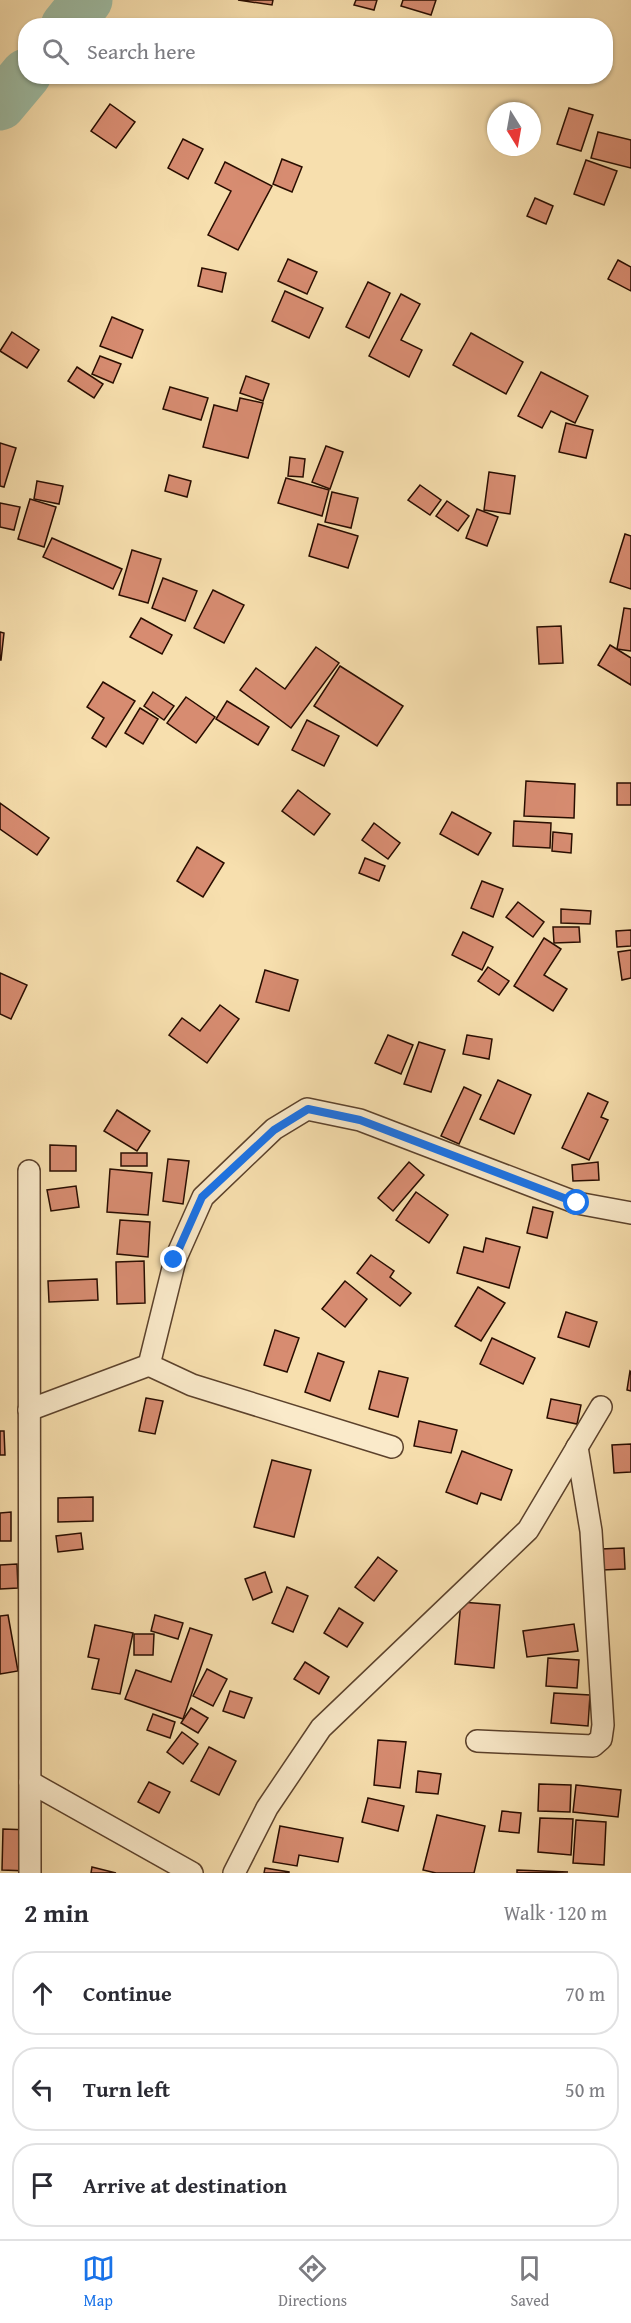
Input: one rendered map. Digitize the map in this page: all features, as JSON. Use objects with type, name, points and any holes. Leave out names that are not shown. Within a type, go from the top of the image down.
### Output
[{"type":"street","points":[[148,1365],[174,1260],[202,1197],[274,1130],[308,1109],[360,1120],[577,1203],[631,1213]]},
{"type":"street","points":[[29,1171],[30,1873]]},
{"type":"street","points":[[29,1410],[148,1365],[192,1385],[392,1448]]},
{"type":"street","points":[[234,1873],[267,1808],[321,1728],[528,1530],[601,1407]]},
{"type":"street","points":[[477,1741],[593,1746],[601,1739],[603,1725],[591,1531],[577,1447]]},
{"type":"street","points":[[30,1782],[192,1873]]},
{"type":"building","points":[[238,0],[273,0],[272,5]]},
{"type":"building","points":[[356,0],[377,0],[374,10],[354,5]]},
{"type":"building","points":[[403,0],[436,0],[431,15],[401,6]]},
{"type":"building","points":[[110,104],[135,122],[116,148],[91,131]]},
{"type":"building","points":[[569,108],[593,115],[581,151],[557,144]]},
{"type":"building","points":[[598,132],[631,140],[631,168],[591,158]]},
{"type":"building","points":[[183,139],[203,149],[188,179],[168,168]]},
{"type":"building","points":[[282,159],[302,167],[292,192],[273,184]]},
{"type":"building","points":[[586,160],[617,171],[604,205],[574,194]]},
{"type":"building","points":[[225,162],[272,186],[238,250],[208,235],[231,191],[215,183]]},
{"type":"building","points":[[535,198],[553,206],[546,224],[527,216]]},
{"type":"building","points":[[288,259],[317,272],[307,294],[278,281]]},
{"type":"building","points":[[618,260],[631,267],[631,291],[608,279]]},
{"type":"building","points":[[202,268],[226,273],[222,292],[198,286]]},
{"type":"building","points":[[368,282],[390,293],[369,338],[346,327]]},
{"type":"building","points":[[285,291],[323,308],[309,338],[272,321]]},
{"type":"building","points":[[401,294],[420,304],[401,340],[422,350],[409,377],[369,356]]},
{"type":"building","points":[[112,317],[143,330],[132,358],[100,346]]},
{"type":"building","points":[[12,332],[39,350],[27,368],[0,351]]},
{"type":"building","points":[[471,333],[523,362],[506,394],[453,365]]},
{"type":"building","points":[[100,356],[121,364],[113,383],[92,374]]},
{"type":"building","points":[[77,367],[103,384],[94,398],[68,381]]},
{"type":"building","points":[[541,372],[588,396],[575,423],[551,411],[542,428],[518,416]]},
{"type":"building","points":[[246,376],[269,384],[263,401],[240,393]]},
{"type":"building","points":[[170,387],[208,398],[201,420],[163,409]]},
{"type":"building","points":[[240,398],[263,403],[248,458],[203,447],[214,405],[237,411]]},
{"type":"building","points":[[566,423],[593,430],[586,458],[559,452]]},
{"type":"building","points":[[0,443],[16,448],[4,487],[0,486]]},
{"type":"building","points":[[326,446],[343,452],[330,489],[312,482]]},
{"type":"building","points":[[290,457],[305,459],[303,477],[288,476]]},
{"type":"building","points":[[489,472],[515,476],[510,514],[484,510]]},
{"type":"building","points":[[169,475],[191,481],[187,497],[165,491]]},
{"type":"building","points":[[286,478],[329,490],[322,516],[278,503]]},
{"type":"building","points":[[37,481],[63,486],[59,504],[34,499]]},
{"type":"building","points":[[420,485],[441,500],[430,515],[408,500]]},
{"type":"building","points":[[332,492],[358,498],[351,528],[325,522]]},
{"type":"building","points":[[30,499],[56,507],[44,547],[18,539]]},
{"type":"building","points":[[447,501],[469,516],[458,531],[436,516]]},
{"type":"building","points":[[0,503],[20,507],[14,530],[0,527]]},
{"type":"building","points":[[477,509],[498,517],[487,546],[466,538]]},
{"type":"building","points":[[318,524],[358,536],[348,568],[309,556]]},
{"type":"building","points":[[625,534],[631,536],[631,589],[610,582]]},
{"type":"building","points":[[52,538],[122,569],[113,589],[43,557]]},
{"type":"building","points":[[132,550],[161,559],[148,603],[119,595]]},
{"type":"building","points":[[163,578],[197,591],[185,621],[152,608]]},
{"type":"building","points":[[213,590],[244,605],[224,643],[194,628]]},
{"type":"building","points":[[624,608],[631,609],[631,651],[617,649]]},
{"type":"building","points":[[141,618],[172,635],[162,654],[130,637]]},
{"type":"building","points":[[561,626],[563,663],[539,664],[537,627]]},
{"type":"building","points":[[0,632],[4,633],[1,660],[0,660]]},
{"type":"building","points":[[610,645],[631,658],[631,685],[598,665]]},
{"type":"building","points":[[316,647],[339,663],[291,728],[240,690],[256,668],[285,689]]},
{"type":"building","points":[[340,666],[403,706],[377,746],[314,706]]},
{"type":"building","points":[[103,682],[135,701],[106,747],[92,738],[104,718],[87,707]]},
{"type":"building","points":[[153,692],[174,706],[164,720],[144,706]]},
{"type":"building","points":[[186,697],[215,717],[196,743],[167,723]]},
{"type":"building","points":[[227,701],[269,727],[258,745],[216,719]]},
{"type":"building","points":[[140,708],[158,719],[143,744],[125,733]]},
{"type":"building","points":[[307,720],[339,736],[324,766],[292,750]]},
{"type":"building","points":[[526,781],[575,784],[574,818],[524,816]]},
{"type":"building","points":[[617,783],[631,783],[631,805],[617,805]]},
{"type":"building","points":[[298,790],[330,814],[314,835],[282,811]]},
{"type":"building","points":[[0,803],[49,838],[37,855],[0,829]]},
{"type":"building","points":[[452,812],[491,833],[478,855],[440,834]]},
{"type":"building","points":[[514,821],[551,823],[550,848],[513,846]]},
{"type":"building","points":[[374,823],[400,843],[388,859],[362,840]]},
{"type":"building","points":[[553,832],[572,834],[571,853],[552,851]]},
{"type":"building","points":[[197,847],[224,863],[203,897],[177,881]]},
{"type":"building","points":[[365,858],[385,866],[379,881],[359,873]]},
{"type":"building","points":[[482,881],[503,889],[493,917],[471,908]]},
{"type":"building","points":[[518,902],[544,922],[533,937],[506,917]]},
{"type":"building","points":[[561,909],[591,911],[590,924],[561,923]]},
{"type":"building","points":[[553,927],[579,927],[580,942],[554,943]]},
{"type":"building","points":[[631,930],[631,946],[617,947],[616,931]]},
{"type":"building","points":[[463,932],[493,947],[482,970],[452,955]]},
{"type":"building","points":[[544,938],[561,949],[544,975],[567,989],[553,1011],[514,986]]},
{"type":"building","points":[[631,950],[631,978],[622,980],[618,952]]},
{"type":"building","points":[[488,967],[509,981],[499,995],[478,981]]},
{"type":"building","points":[[265,970],[298,980],[289,1011],[256,1002]]},
{"type":"building","points":[[0,973],[27,985],[11,1019],[0,1014]]},
{"type":"building","points":[[220,1005],[239,1019],[207,1063],[169,1035],[182,1018],[200,1031]]},
{"type":"building","points":[[388,1035],[413,1045],[401,1074],[375,1063]]},
{"type":"building","points":[[467,1035],[492,1039],[489,1059],[463,1054]]},
{"type":"building","points":[[419,1042],[445,1050],[431,1092],[404,1084]]},
{"type":"building","points":[[498,1080],[531,1095],[514,1134],[480,1119]]},
{"type":"building","points":[[464,1087],[481,1095],[459,1144],[441,1136]]},
{"type":"building","points":[[588,1093],[608,1102],[601,1117],[608,1120],[589,1160],[562,1148]]},
{"type":"building","points":[[117,1110],[150,1131],[137,1151],[104,1131]]},
{"type":"building","points":[[50,1145],[76,1146],[76,1171],[50,1171]]},
{"type":"building","points":[[121,1153],[147,1153],[147,1166],[121,1166]]},
{"type":"building","points":[[168,1159],[189,1161],[183,1204],[163,1201]]},
{"type":"building","points":[[409,1162],[424,1175],[393,1211],[378,1198]]},
{"type":"building","points":[[598,1162],[599,1180],[573,1181],[572,1165]]},
{"type":"building","points":[[110,1169],[152,1173],[148,1215],[107,1212]]},
{"type":"building","points":[[76,1186],[79,1207],[51,1211],[47,1190]]},
{"type":"building","points":[[416,1192],[448,1215],[429,1243],[396,1220]]},
{"type":"building","points":[[533,1207],[553,1212],[547,1238],[527,1233]]},
{"type":"building","points":[[120,1220],[150,1222],[148,1257],[117,1254]]},
{"type":"building","points":[[486,1238],[520,1247],[509,1288],[457,1273],[464,1247],[483,1252]]},
{"type":"building","points":[[371,1255],[394,1271],[390,1277],[411,1293],[400,1306],[357,1273]]},
{"type":"building","points":[[144,1261],[145,1303],[117,1304],[116,1262]]},
{"type":"building","points":[[97,1279],[98,1300],[49,1302],[48,1281]]},
{"type":"building","points":[[345,1281],[367,1299],[345,1327],[322,1309]]},
{"type":"building","points":[[478,1287],[505,1303],[481,1341],[455,1326]]},
{"type":"building","points":[[566,1312],[597,1322],[589,1347],[558,1337]]},
{"type":"building","points":[[275,1330],[299,1338],[287,1372],[264,1365]]},
{"type":"building","points":[[492,1338],[535,1358],[523,1384],[480,1364]]},
{"type":"building","points":[[318,1353],[344,1362],[330,1401],[305,1392]]},
{"type":"building","points":[[379,1371],[408,1378],[398,1417],[369,1409]]},
{"type":"building","points":[[631,1372],[631,1391],[627,1390]]},
{"type":"building","points":[[146,1398],[163,1401],[155,1434],[139,1431]]},
{"type":"building","points":[[551,1399],[581,1405],[577,1424],[547,1418]]},
{"type":"building","points":[[419,1421],[457,1430],[451,1453],[414,1446]]},
{"type":"building","points":[[0,1431],[4,1431],[5,1455],[0,1455]]},
{"type":"building","points":[[631,1444],[631,1472],[614,1473],[612,1445]]},
{"type":"building","points":[[462,1451],[512,1470],[501,1500],[481,1493],[477,1504],[446,1492]]},
{"type":"building","points":[[272,1460],[311,1470],[294,1537],[254,1527]]},
{"type":"building","points":[[93,1497],[93,1521],[58,1522],[58,1498]]},
{"type":"building","points":[[11,1512],[11,1541],[0,1541],[0,1513]]},
{"type":"building","points":[[81,1533],[83,1549],[58,1552],[56,1536]]},
{"type":"building","points":[[624,1548],[625,1569],[602,1570],[601,1549]]},
{"type":"building","points":[[378,1557],[397,1571],[374,1601],[355,1587]]},
{"type":"building","points":[[17,1564],[18,1588],[0,1589],[0,1565]]},
{"type":"building","points":[[265,1572],[272,1592],[253,1600],[245,1579]]},
{"type":"building","points":[[287,1587],[308,1596],[293,1632],[272,1623]]},
{"type":"building","points":[[461,1602],[500,1605],[494,1668],[455,1664]]},
{"type":"building","points":[[339,1608],[363,1623],[347,1647],[324,1633]]},
{"type":"building","points":[[8,1615],[18,1671],[0,1674],[0,1616]]},
{"type":"building","points":[[155,1615],[183,1623],[178,1639],[151,1631]]},
{"type":"building","points":[[574,1624],[578,1651],[527,1657],[523,1631]]},
{"type":"building","points":[[95,1625],[133,1633],[120,1694],[92,1689],[99,1659],[88,1657]]},
{"type":"building","points":[[190,1628],[212,1635],[183,1719],[125,1699],[136,1670],[171,1682]]},
{"type":"building","points":[[134,1634],[154,1634],[153,1655],[134,1655]]},
{"type":"building","points":[[548,1658],[579,1660],[577,1688],[546,1686]]},
{"type":"building","points":[[305,1662],[329,1677],[319,1694],[294,1679]]},
{"type":"building","points":[[207,1669],[227,1679],[213,1706],[193,1696]]},
{"type":"building","points":[[230,1691],[252,1698],[244,1718],[223,1711]]},
{"type":"building","points":[[554,1693],[590,1695],[588,1726],[551,1723]]},
{"type":"building","points":[[191,1708],[208,1718],[198,1733],[181,1723]]},
{"type":"building","points":[[153,1714],[175,1722],[170,1738],[147,1730]]},
{"type":"building","points":[[182,1732],[198,1744],[183,1764],[167,1752]]},
{"type":"building","points":[[378,1740],[406,1742],[400,1788],[374,1785]]},
{"type":"building","points":[[209,1747],[236,1761],[219,1795],[191,1781]]},
{"type":"building","points":[[418,1771],[441,1774],[438,1794],[416,1792]]},
{"type":"building","points":[[149,1782],[170,1792],[159,1813],[138,1802]]},
{"type":"building","points":[[539,1784],[571,1785],[570,1812],[538,1811]]},
{"type":"building","points":[[576,1785],[621,1790],[618,1817],[573,1812]]},
{"type":"building","points":[[368,1798],[404,1806],[398,1831],[362,1822]]},
{"type":"building","points":[[502,1811],[521,1813],[519,1833],[499,1831]]},
{"type":"building","points":[[437,1815],[485,1826],[474,1873],[436,1873],[423,1870]]},
{"type":"building","points":[[540,1818],[573,1819],[571,1855],[538,1852]]},
{"type":"building","points":[[576,1820],[606,1822],[604,1865],[573,1863]]},
{"type":"building","points":[[280,1826],[343,1838],[338,1862],[299,1855],[297,1866],[273,1862]]},
{"type":"building","points":[[3,1829],[30,1830],[28,1871],[2,1870]]},
{"type":"building","points":[[92,1867],[116,1873],[91,1873]]},
{"type":"building","points":[[265,1868],[289,1872],[289,1873],[264,1873]]},
{"type":"building","points":[[517,1870],[568,1872],[517,1873]]},
{"type":"waterway","points":[[72,18],[87,0]]},
{"type":"waterway","points":[[0,105],[18,84]]},
{"type":"route","points":[[174,1260],[202,1197],[274,1130],[308,1109],[360,1120],[577,1203]]}]
